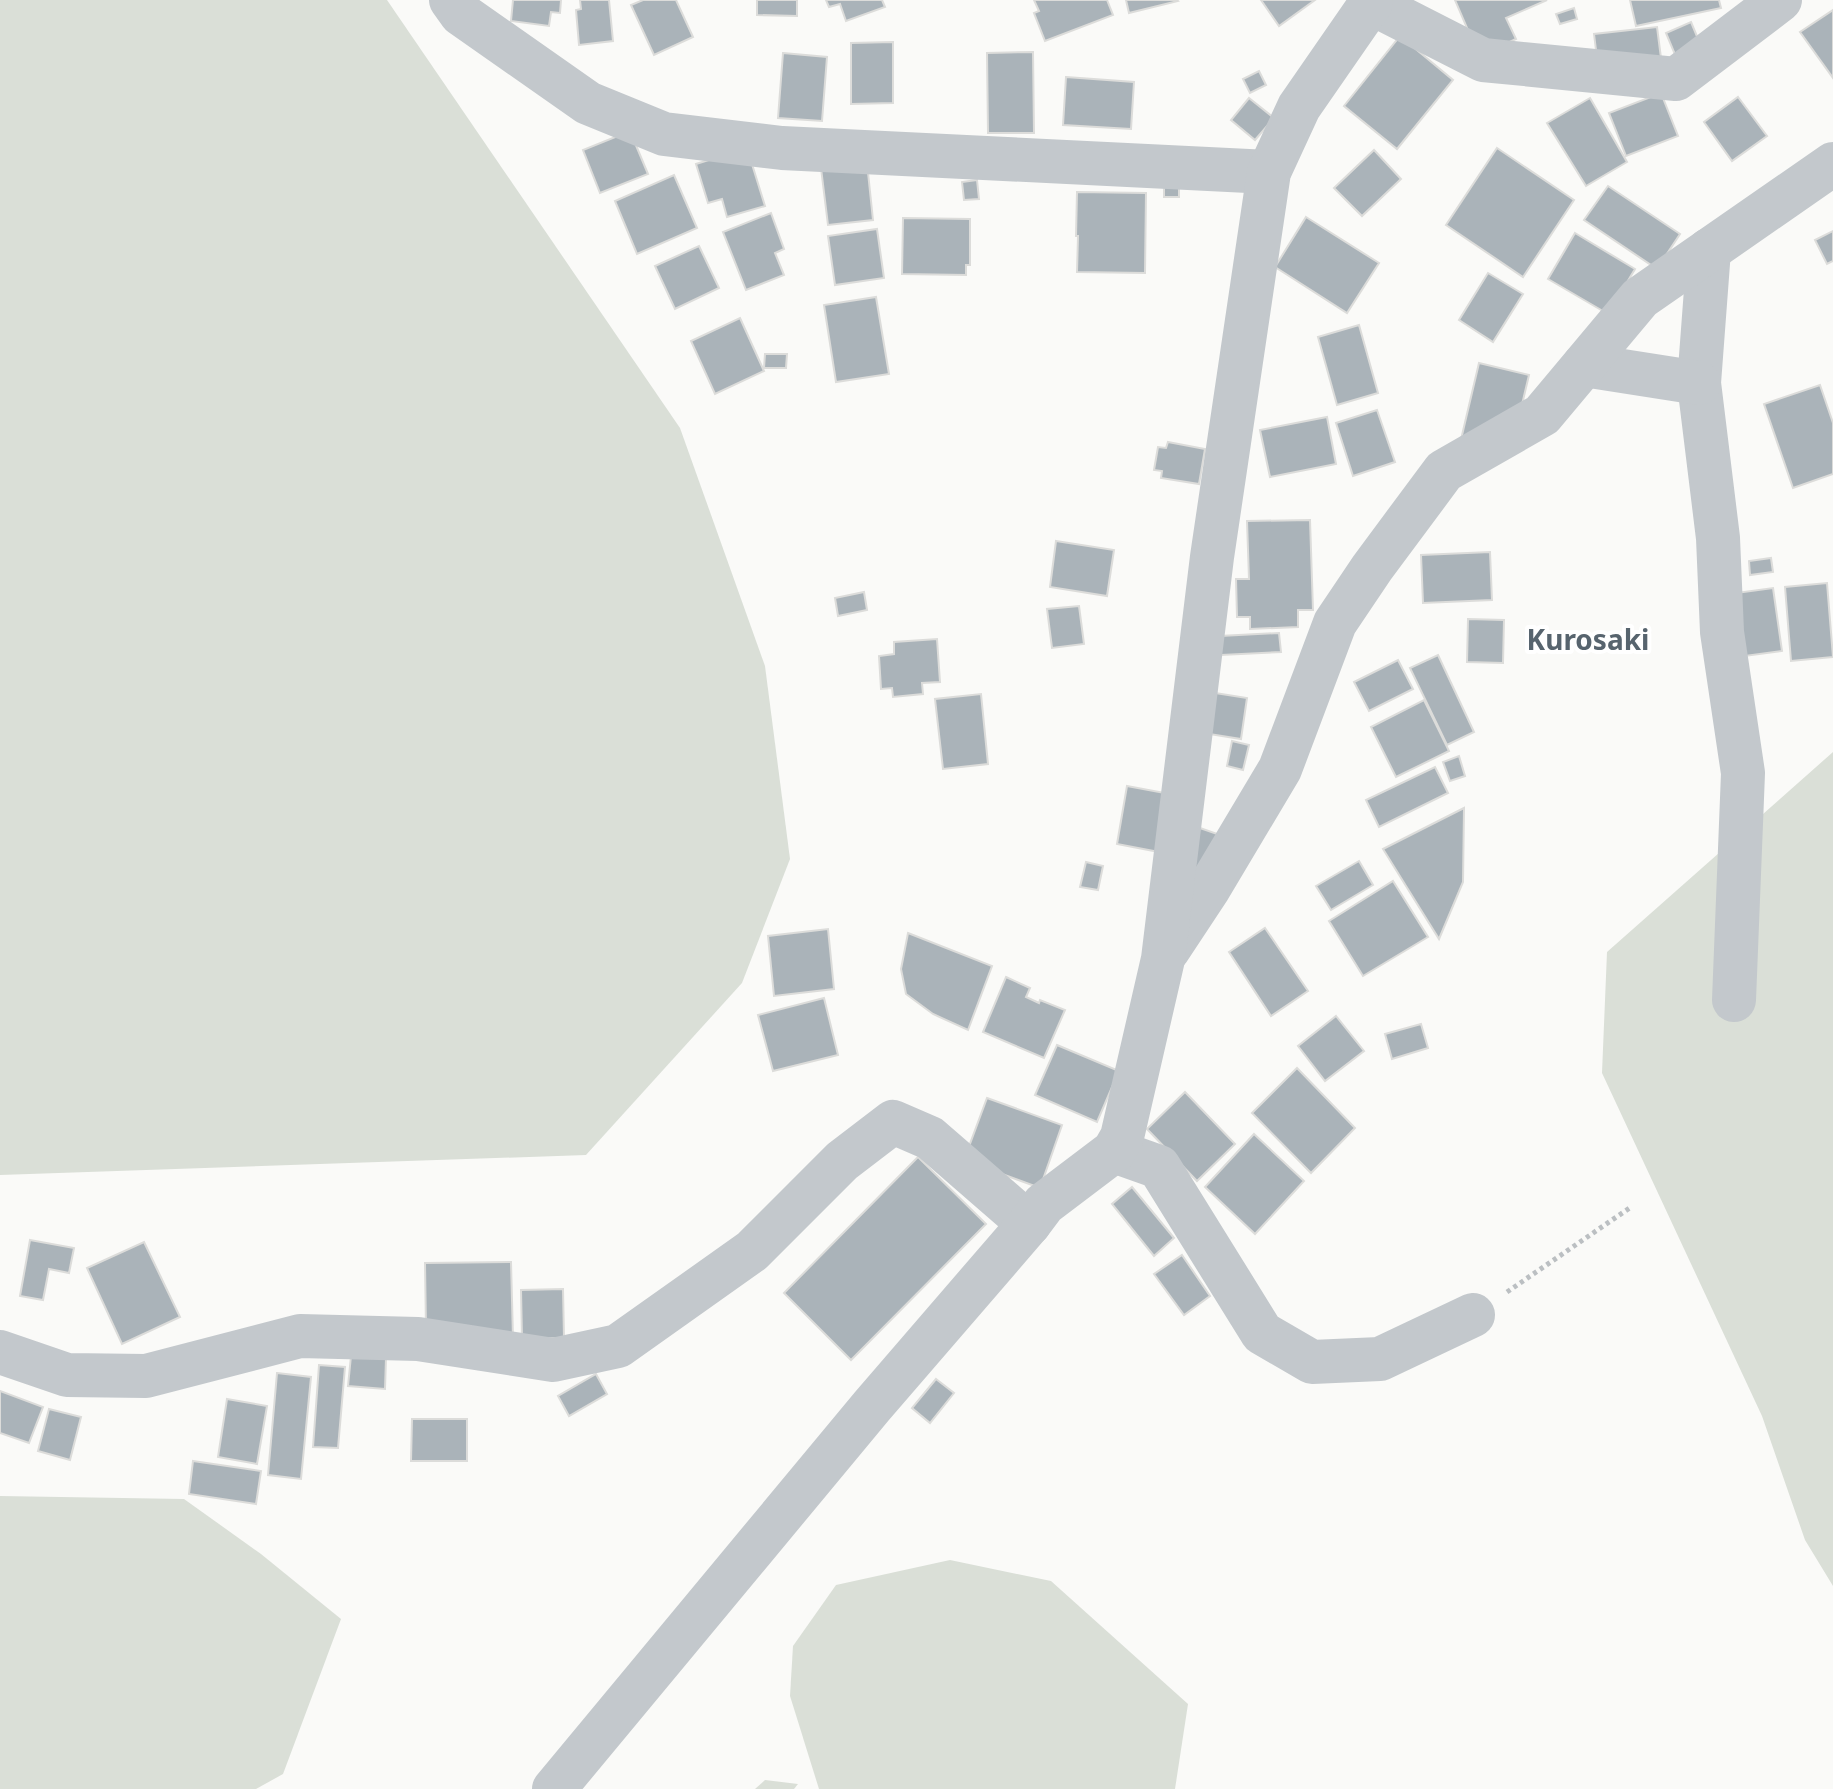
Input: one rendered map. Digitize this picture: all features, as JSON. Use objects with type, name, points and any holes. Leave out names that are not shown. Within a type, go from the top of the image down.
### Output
[{"type":"street","points":[[451,0],[461,14],[588,103],[664,134],[782,148],[1269,172]]},
{"type":"street","points":[[554,1789],[1044,1204],[1114,1151],[1122,1137],[1163,959],[1212,557],[1269,172],[1299,107],[1370,1],[1483,60],[1676,79],[1780,0]]},
{"type":"street","points":[[1163,959],[1280,769],[1335,623],[1444,471],[1542,415],[1640,298],[1833,164]]},
{"type":"street","points":[[1709,250],[1699,383],[1718,538],[1722,632],[1743,773],[1734,1000]]},
{"type":"street","points":[[1584,365],[1699,383]]},
{"type":"street","points":[[0,1352],[67,1375],[146,1376],[300,1336],[418,1339],[553,1360],[618,1346],[752,1251],[842,1161],[893,1122],[930,1138],[1029,1224]]},
{"type":"street","points":[[1114,1151],[1159,1167],[1262,1333],[1312,1362],[1380,1359],[1473,1315]]},
{"type":"path","points":[[1473,1315],[1631,1207]]},
{"type":"shaded area","points":[[0,0],[387,0],[680,428],[765,666],[790,859],[742,983],[586,1155],[0,1175]]},
{"type":"shaded area","points":[[1833,752],[1833,1586],[1805,1540],[1762,1416],[1602,1073],[1607,952]]},
{"type":"shaded area","points":[[0,1496],[184,1499],[261,1554],[341,1619],[283,1774],[256,1789],[0,1789]]},
{"type":"shaded area","points":[[950,1560],[1051,1581],[1188,1704],[1175,1789],[819,1789],[790,1696],[793,1646],[836,1585]]},
{"type":"shaded area","points":[[765,1780],[798,1784],[794,1789],[755,1789]]},
{"type":"building","points":[[513,0],[561,0],[560,13],[551,12],[549,26],[511,21]]},
{"type":"building","points":[[580,0],[609,0],[613,41],[579,45],[576,10],[581,9]]},
{"type":"building","points":[[643,0],[676,0],[693,37],[654,55],[631,5]]},
{"type":"building","points":[[757,0],[797,0],[797,16],[757,15]]},
{"type":"building","points":[[826,0],[882,0],[885,7],[846,21],[840,4],[829,7]]},
{"type":"building","points":[[1034,0],[1107,0],[1113,15],[1045,41],[1034,13],[1039,11]]},
{"type":"building","points":[[1126,0],[1177,0],[1178,1],[1129,13]]},
{"type":"building","points":[[1261,0],[1315,0],[1279,26]]},
{"type":"building","points":[[1455,0],[1547,0],[1506,18],[1516,39],[1479,56]]},
{"type":"building","points":[[1630,0],[1719,0],[1721,8],[1636,26]]},
{"type":"building","points":[[1574,8],[1577,19],[1560,24],[1556,14]]},
{"type":"building","points":[[1833,10],[1833,78],[1800,32]]},
{"type":"building","points":[[1691,22],[1701,46],[1676,57],[1666,33]]},
{"type":"building","points":[[1657,27],[1661,58],[1598,66],[1594,34]]},
{"type":"building","points":[[1400,36],[1453,80],[1397,149],[1344,106]]},
{"type":"building","points":[[893,42],[893,103],[851,104],[851,43]]},
{"type":"building","points":[[1033,52],[1034,133],[988,133],[987,53]]},
{"type":"building","points":[[783,53],[827,57],[822,121],[778,118]]},
{"type":"building","points":[[1259,71],[1266,85],[1250,93],[1243,79]]},
{"type":"building","points":[[1066,77],[1134,82],[1131,129],[1063,125]]},
{"type":"building","points":[[1661,93],[1678,136],[1626,156],[1609,113]]},
{"type":"building","points":[[1738,97],[1767,136],[1732,161],[1704,122]]},
{"type":"building","points":[[1249,98],[1274,118],[1255,140],[1231,120]]},
{"type":"building","points":[[1590,98],[1627,162],[1586,186],[1547,123]]},
{"type":"building","points":[[630,131],[648,174],[600,193],[583,150]]},
{"type":"building","points":[[747,148],[765,206],[727,217],[722,199],[708,203],[696,164]]},
{"type":"building","points":[[1497,148],[1574,200],[1523,277],[1446,225]]},
{"type":"building","points":[[1374,150],[1401,179],[1362,216],[1334,188]]},
{"type":"building","points":[[867,163],[873,220],[828,225],[821,168]]},
{"type":"building","points":[[1164,173],[1179,174],[1179,197],[1164,197]]},
{"type":"building","points":[[674,175],[697,228],[637,254],[615,201]]},
{"type":"building","points":[[977,180],[979,199],[964,200],[962,182]]},
{"type":"building","points":[[1608,186],[1680,234],[1657,269],[1584,220]]},
{"type":"building","points":[[1077,192],[1146,193],[1145,273],[1077,272]]},
{"type":"building","points":[[771,213],[784,249],[775,253],[784,275],[746,290],[723,232]]},
{"type":"building","points":[[1306,217],[1379,263],[1347,313],[1275,267]]},
{"type":"building","points":[[903,218],[970,219],[970,265],[966,265],[966,275],[902,274]]},
{"type":"building","points":[[877,229],[884,278],[835,285],[828,236]]},
{"type":"building","points":[[1833,231],[1833,261],[1827,264],[1815,240]]},
{"type":"building","points":[[1575,233],[1635,269],[1608,314],[1548,279]]},
{"type":"building","points":[[699,246],[719,288],[675,309],[655,266]]},
{"type":"building","points":[[1488,273],[1523,294],[1493,342],[1459,320]]},
{"type":"building","points":[[876,297],[889,374],[836,382],[824,305]]},
{"type":"building","points":[[740,318],[764,371],[715,394],[691,341]]},
{"type":"building","points":[[1359,325],[1378,393],[1337,405],[1318,337]]},
{"type":"building","points":[[765,354],[787,354],[786,368],[764,368]]},
{"type":"building","points":[[1479,363],[1529,375],[1520,413],[1459,448]]},
{"type":"building","points":[[1820,385],[1833,423],[1833,474],[1793,488],[1764,404]]},
{"type":"building","points":[[1377,410],[1395,462],[1353,476],[1336,423]]},
{"type":"building","points":[[1327,417],[1336,464],[1270,477],[1260,430]]},
{"type":"building","points":[[1168,442],[1205,449],[1199,484],[1161,478],[1162,471],[1154,470],[1158,447],[1166,448]]},
{"type":"building","points":[[1310,520],[1313,610],[1298,610],[1298,627],[1250,629],[1250,617],[1237,617],[1236,579],[1249,579],[1247,521]]},
{"type":"building","points":[[1056,541],[1114,550],[1107,596],[1050,587]]},
{"type":"building","points":[[1490,552],[1492,600],[1423,603],[1421,555]]},
{"type":"building","points":[[1771,558],[1773,572],[1750,575],[1749,561]]},
{"type":"building","points":[[1827,583],[1833,657],[1791,661],[1785,587]]},
{"type":"building","points":[[1773,588],[1782,651],[1745,656],[1736,593]]},
{"type":"building","points":[[864,592],[867,610],[838,616],[835,598]]},
{"type":"building","points":[[1079,606],[1084,644],[1052,648],[1047,609]]},
{"type":"building","points":[[1468,619],[1504,620],[1503,663],[1467,662]]},
{"type":"building","points":[[1279,633],[1281,652],[1221,655],[1220,636]]},
{"type":"building","points":[[937,639],[940,682],[922,683],[923,694],[893,697],[892,688],[881,689],[879,656],[894,654],[894,642]]},
{"type":"building","points":[[1438,655],[1474,732],[1447,745],[1410,668]]},
{"type":"building","points":[[1398,660],[1413,689],[1369,711],[1354,682]]},
{"type":"building","points":[[1209,692],[1247,698],[1241,739],[1203,733]]},
{"type":"building","points":[[981,694],[988,764],[943,769],[935,699]]},
{"type":"building","points":[[1424,700],[1449,751],[1396,777],[1371,727]]},
{"type":"building","points":[[1232,741],[1249,745],[1243,770],[1227,766]]},
{"type":"building","points":[[1459,756],[1465,776],[1450,781],[1443,762]]},
{"type":"building","points":[[1435,767],[1448,793],[1379,827],[1366,800]]},
{"type":"building","points":[[1127,786],[1170,794],[1159,852],[1117,844]]},
{"type":"building","points":[[1464,808],[1463,882],[1439,939],[1383,849]]},
{"type":"building","points":[[1200,828],[1226,837],[1210,881],[1184,871]]},
{"type":"building","points":[[1359,861],[1373,885],[1331,910],[1316,886]]},
{"type":"building","points":[[1086,862],[1103,866],[1098,890],[1080,887]]},
{"type":"building","points":[[1393,881],[1428,937],[1363,976],[1329,921]]},
{"type":"building","points":[[1265,928],[1308,991],[1271,1016],[1229,952]]},
{"type":"building","points":[[828,929],[834,989],[774,996],[768,936]]},
{"type":"building","points":[[908,933],[992,966],[968,1030],[933,1014],[906,994],[901,969]]},
{"type":"building","points":[[1006,977],[1030,988],[1026,997],[1065,1010],[1044,1058],[983,1032]]},
{"type":"building","points":[[824,998],[838,1055],[773,1071],[758,1015]]},
{"type":"building","points":[[1336,1016],[1364,1051],[1325,1081],[1298,1046]]},
{"type":"building","points":[[1421,1024],[1428,1048],[1392,1059],[1385,1034]]},
{"type":"building","points":[[1057,1045],[1119,1071],[1097,1122],[1035,1095]]},
{"type":"building","points":[[1297,1068],[1355,1128],[1311,1173],[1252,1113]]},
{"type":"building","points":[[1185,1092],[1235,1144],[1197,1181],[1147,1129]]},
{"type":"building","points":[[987,1098],[1062,1125],[1040,1188],[964,1160]]},
{"type":"building","points":[[1254,1134],[1304,1181],[1255,1234],[1205,1187]]},
{"type":"building","points":[[918,1157],[986,1224],[851,1360],[784,1293]]},
{"type":"building","points":[[1132,1187],[1174,1238],[1154,1256],[1112,1204]]},
{"type":"building","points":[[30,1240],[74,1248],[69,1273],[49,1269],[43,1300],[20,1296]]},
{"type":"building","points":[[144,1242],[180,1317],[122,1344],[87,1268]]},
{"type":"building","points":[[1182,1255],[1210,1296],[1184,1315],[1154,1274]]},
{"type":"building","points":[[511,1262],[513,1338],[426,1329],[425,1263]]},
{"type":"building","points":[[563,1289],[564,1338],[522,1339],[521,1290]]},
{"type":"building","points":[[351,1356],[386,1358],[385,1389],[348,1386]]},
{"type":"building","points":[[319,1365],[345,1367],[338,1448],[313,1447]]},
{"type":"building","points":[[277,1373],[311,1377],[301,1479],[268,1475]]},
{"type":"building","points":[[596,1374],[607,1394],[569,1416],[558,1396]]},
{"type":"building","points":[[936,1379],[954,1393],[930,1423],[912,1408]]},
{"type":"building","points":[[0,1391],[43,1407],[29,1443],[0,1433]]},
{"type":"building","points":[[227,1399],[267,1406],[257,1464],[218,1457]]},
{"type":"building","points":[[49,1409],[81,1417],[70,1460],[38,1451]]},
{"type":"building","points":[[412,1419],[467,1419],[467,1461],[411,1461]]},
{"type":"building","points":[[193,1461],[261,1471],[256,1504],[189,1494]]},
{"type":"district","name":"Kurosaki","points":[[1588,640]]}]
